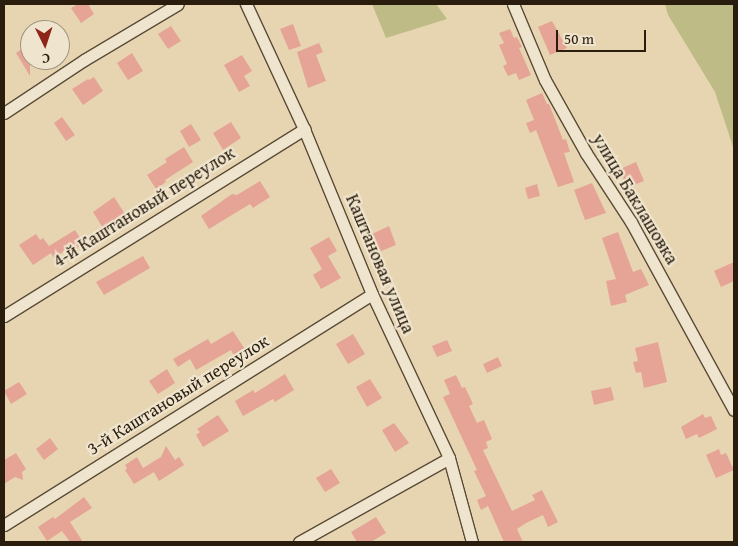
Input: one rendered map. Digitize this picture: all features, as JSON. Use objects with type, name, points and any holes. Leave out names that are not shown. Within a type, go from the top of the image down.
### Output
[{"type":"street","points":[[4,113],[84,60],[178,4]]},
{"type":"street","name":"Каштановая улица","points":[[246,4],[304,129],[372,294],[449,458],[472,542]]},
{"type":"street","name":"улица Баклашовка","points":[[513,4],[545,80],[586,153],[631,222],[734,410]]},
{"type":"street","name":"4-й Каштановый переулок","points":[[4,316],[304,129]]},
{"type":"street","name":"3-й Каштановый переулок","points":[[4,525],[372,294]]},
{"type":"street","points":[[299,542],[449,458]]},
{"type":"shaded area","points":[[372,4],[436,4],[447,19],[386,38]]},
{"type":"shaded area","points":[[665,4],[734,4],[734,150],[715,92],[668,15]]},
{"type":"building","points":[[78,4],[88,4],[94,14],[81,23],[71,8]]},
{"type":"building","points":[[552,21],[567,48],[550,55],[538,27]]},
{"type":"building","points":[[293,24],[301,46],[289,50],[280,29]]},
{"type":"building","points":[[171,26],[181,41],[168,49],[158,34]]},
{"type":"building","points":[[510,29],[514,38],[517,37],[522,47],[519,48],[531,75],[519,80],[516,73],[508,76],[503,66],[507,64],[499,45],[504,43],[499,33]]},
{"type":"building","points":[[319,43],[323,52],[316,55],[326,81],[308,88],[297,52]]},
{"type":"building","points":[[20,50],[20,60],[16,53]]},
{"type":"building","points":[[132,53],[143,71],[128,80],[117,63]]},
{"type":"building","points":[[242,55],[252,71],[244,76],[250,86],[239,92],[224,65]]},
{"type":"building","points":[[94,77],[103,91],[83,105],[72,89]]},
{"type":"building","points":[[542,93],[547,104],[549,104],[563,140],[566,139],[570,152],[564,153],[574,182],[558,187],[536,130],[530,133],[526,123],[534,120],[526,100]]},
{"type":"building","points":[[62,117],[75,135],[66,141],[54,123]]},
{"type":"building","points":[[231,122],[241,138],[223,150],[213,133]]},
{"type":"building","points":[[191,124],[201,140],[189,147],[180,131]]},
{"type":"building","points":[[184,147],[193,162],[165,180],[166,182],[156,189],[147,175],[167,162],[165,159]]},
{"type":"building","points":[[636,162],[644,181],[627,188],[620,169]]},
{"type":"building","points":[[260,181],[270,197],[253,208],[250,204],[209,229],[201,216],[232,194],[237,195]]},
{"type":"building","points":[[592,183],[606,213],[585,220],[574,190]]},
{"type":"building","points":[[537,184],[540,196],[528,199],[525,188]]},
{"type":"building","points":[[114,197],[125,214],[103,228],[93,212]]},
{"type":"building","points":[[389,226],[396,245],[379,252],[372,234]]},
{"type":"building","points":[[75,230],[84,244],[68,253],[66,250],[54,258],[51,253],[33,265],[19,245],[36,234],[40,240],[43,238],[49,246]]},
{"type":"building","points":[[618,232],[633,272],[641,269],[649,285],[625,295],[627,302],[611,306],[606,281],[616,279],[602,238]]},
{"type":"building","points":[[329,237],[337,251],[328,256],[341,278],[321,289],[313,275],[322,269],[310,248]]},
{"type":"building","points":[[143,256],[150,268],[104,295],[96,282]]},
{"type":"building","points":[[734,262],[734,281],[721,287],[714,271]]},
{"type":"building","points":[[233,331],[246,351],[235,357],[231,350],[196,370],[190,359],[178,367],[173,359],[208,339],[211,344]]},
{"type":"building","points":[[353,334],[365,354],[348,364],[336,344]]},
{"type":"building","points":[[447,340],[452,351],[437,357],[432,346]]},
{"type":"building","points":[[658,342],[667,382],[644,388],[641,372],[636,373],[633,362],[638,361],[635,348]]},
{"type":"building","points":[[498,357],[502,366],[487,373],[483,364]]},
{"type":"building","points":[[167,369],[175,383],[158,394],[149,381]]},
{"type":"building","points":[[285,374],[294,390],[275,402],[273,399],[243,416],[235,401],[253,390],[255,393]]},
{"type":"building","points":[[456,375],[462,388],[465,387],[473,404],[469,406],[477,423],[484,420],[492,439],[486,442],[488,448],[483,450],[512,511],[535,500],[532,495],[542,490],[558,522],[548,527],[543,515],[526,523],[517,529],[523,542],[504,542],[488,506],[481,510],[477,500],[486,496],[474,471],[477,470],[443,397],[450,394],[444,380]]},
{"type":"building","points":[[370,379],[382,398],[367,407],[356,387]]},
{"type":"building","points":[[19,382],[27,394],[11,404],[4,391]]},
{"type":"building","points":[[611,387],[614,400],[594,405],[591,391]]},
{"type":"building","points":[[703,414],[705,418],[711,416],[717,429],[699,438],[697,434],[686,439],[681,427]]},
{"type":"building","points":[[218,415],[229,431],[203,447],[196,435],[200,432],[197,429]]},
{"type":"building","points":[[394,423],[409,443],[395,452],[382,430]]},
{"type":"building","points":[[50,438],[58,449],[44,460],[36,449]]},
{"type":"building","points":[[166,446],[175,460],[179,457],[184,465],[159,481],[154,472],[134,484],[125,470],[127,469],[125,465],[137,457],[143,468],[161,457]]},
{"type":"building","points":[[719,449],[721,455],[726,453],[734,470],[716,478],[706,455]]},
{"type":"building","points":[[16,453],[26,469],[22,472],[23,480],[15,477],[4,484],[4,460]]},
{"type":"building","points":[[331,469],[340,483],[325,492],[316,478]]},
{"type":"building","points":[[84,497],[92,508],[70,522],[83,542],[70,542],[62,531],[47,541],[38,527],[53,517],[55,519]]},
{"type":"building","points":[[376,517],[386,533],[371,542],[357,542],[351,532]]}]
